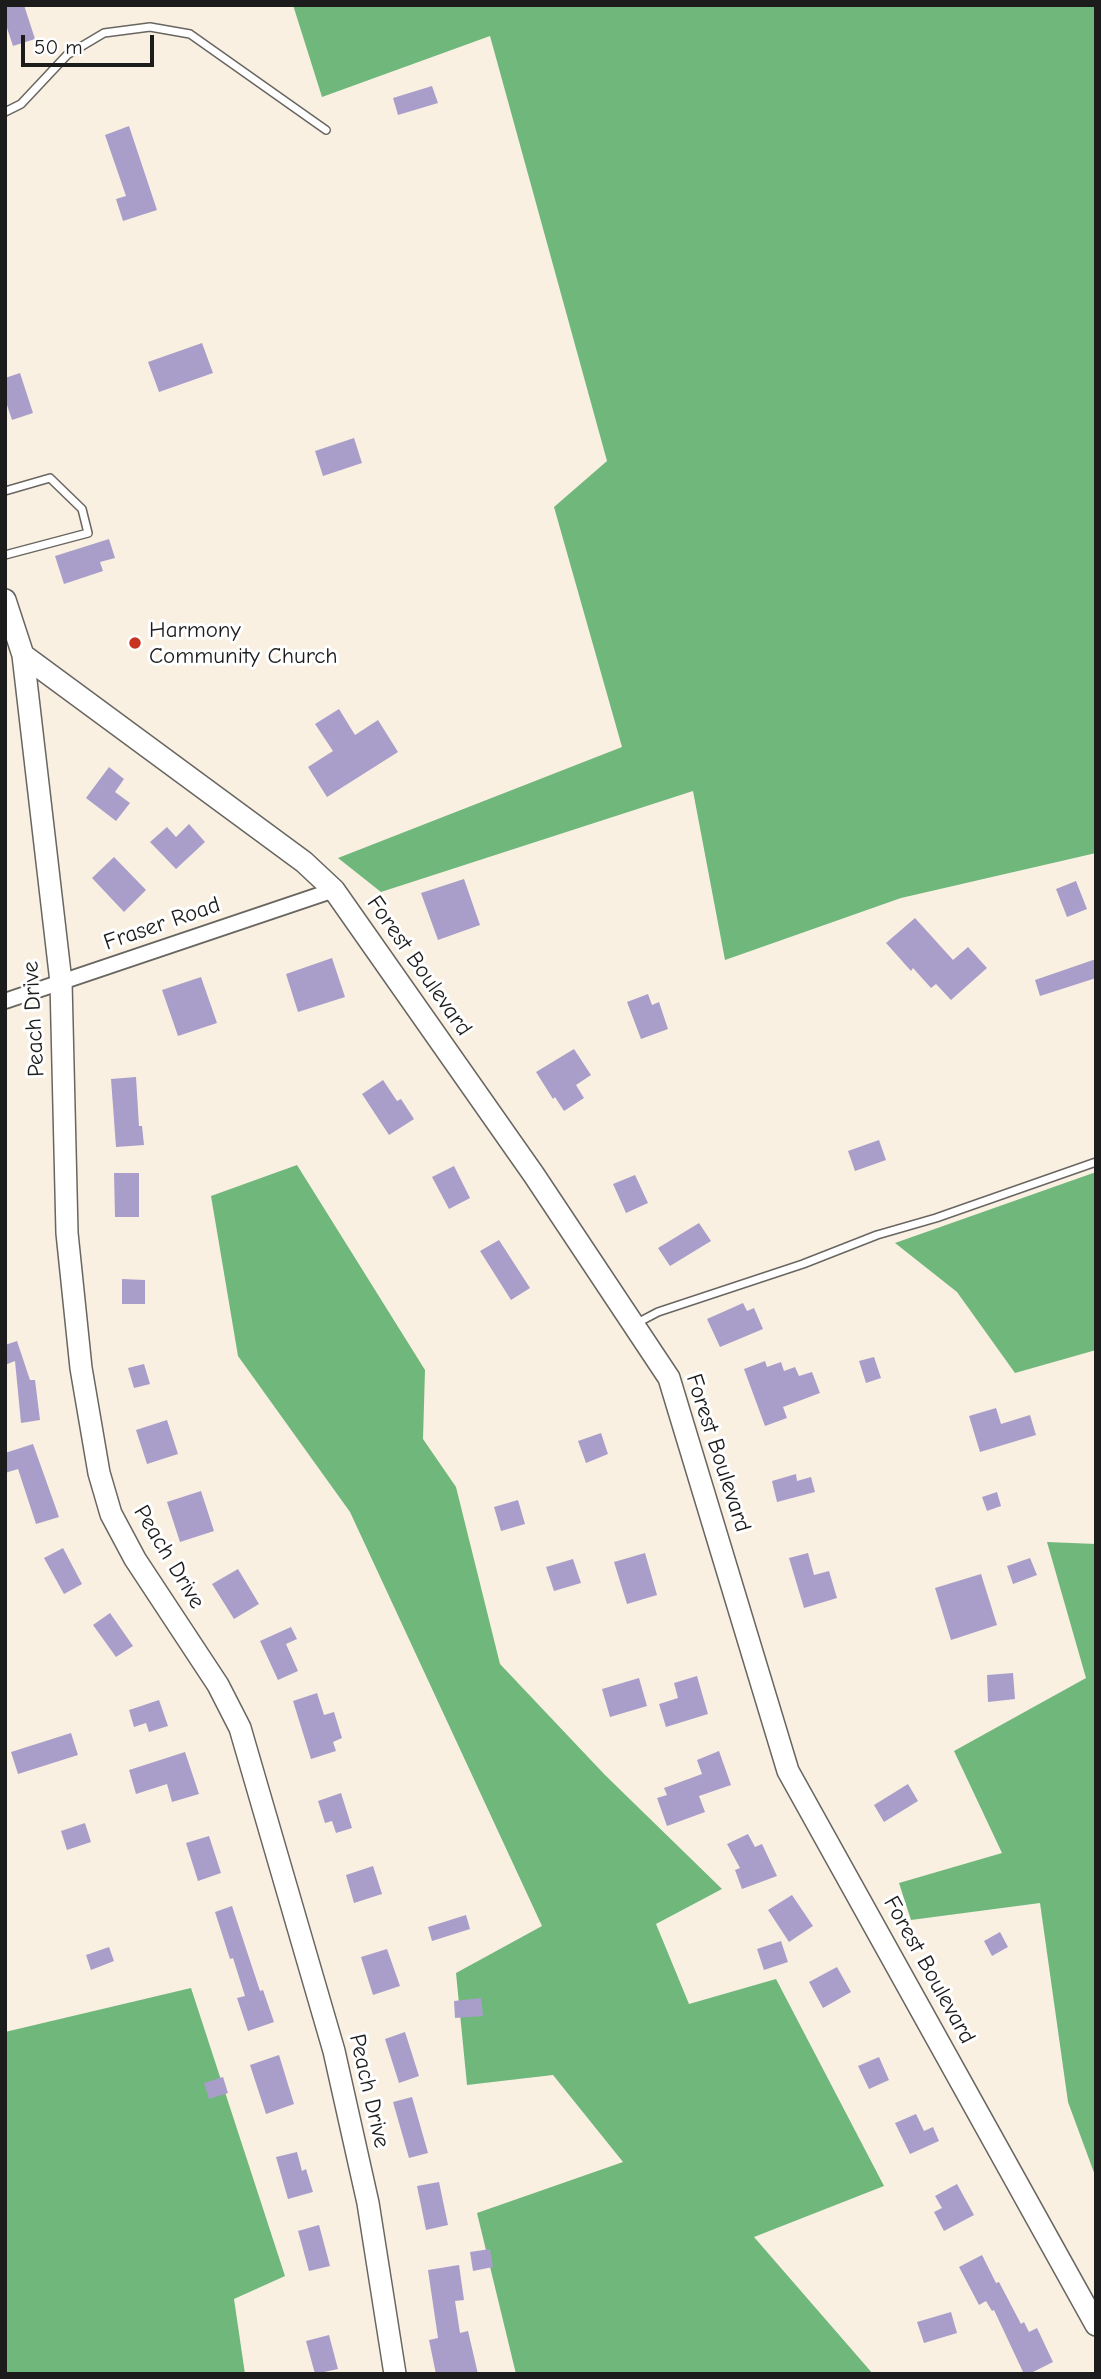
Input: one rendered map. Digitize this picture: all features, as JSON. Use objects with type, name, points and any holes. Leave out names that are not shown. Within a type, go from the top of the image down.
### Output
[{"type":"street","points":[[5,600],[23,655]]},
{"type":"street","name":"Forest Boulevard","points":[[23,655],[304,862],[334,890],[534,1175],[669,1378],[788,1771],[1096,2325]]},
{"type":"street","name":"Peach Drive","points":[[23,655],[61,982],[67,1233],[81,1368],[99,1473],[111,1514],[129,1548],[218,1685],[240,1728],[337,2062],[368,2203],[395,2374]]},
{"type":"street","name":"Fraser Road","points":[[5,1001],[334,890]]},
{"type":"lane","points":[[5,112],[21,104],[67,55],[104,33],[150,26],[190,34],[326,130]]},
{"type":"lane","points":[[5,491],[50,478],[82,509],[88,533],[5,555]]},
{"type":"lane","points":[[634,1325],[658,1312],[1096,1162]]},
{"type":"green space","points":[[293,5],[1096,5],[1096,853],[901,898],[725,960],[693,791],[381,892],[338,858],[622,747],[554,507],[607,461],[490,36],[322,97]]},
{"type":"green space","points":[[297,1165],[425,1370],[423,1439],[456,1487],[500,1664],[605,1775],[722,1889],[656,1924],[689,2004],[776,1979],[884,2186],[754,2237],[873,2374],[516,2374],[477,2213],[623,2162],[553,2075],[467,2085],[456,1973],[542,1926],[350,1512],[238,1356],[211,1196]]},
{"type":"green space","points":[[1096,1172],[1096,1350],[1015,1373],[957,1292],[895,1243]]},
{"type":"green space","points":[[1047,1542],[1096,1544],[1096,2178],[1068,2102],[1040,1903],[911,1920],[899,1883],[1002,1853],[954,1751],[1086,1678]]},
{"type":"green space","points":[[191,1988],[285,2276],[234,2299],[245,2374],[5,2374],[5,2032]]},
{"type":"building","points":[[5,5],[24,5],[35,39],[13,46],[5,22]]},
{"type":"building","points":[[432,86],[438,103],[398,115],[393,98]]},
{"type":"building","points":[[129,126],[157,210],[123,221],[116,199],[126,196],[105,135]]},
{"type":"building","points":[[202,343],[213,373],[159,392],[148,362]]},
{"type":"building","points":[[20,373],[33,413],[12,420],[5,399],[5,378]]},
{"type":"building","points":[[354,438],[362,463],[323,476],[315,451]]},
{"type":"building","points":[[109,539],[115,558],[100,562],[103,571],[64,584],[55,556]]},
{"type":"building","points":[[339,709],[355,735],[378,720],[398,752],[327,797],[308,767],[333,751],[315,724]]},
{"type":"building","points":[[109,767],[124,779],[115,792],[130,803],[116,821],[86,798]]},
{"type":"building","points":[[189,824],[205,842],[176,869],[150,842],[167,827],[176,837]]},
{"type":"building","points":[[114,857],[146,890],[124,912],[92,878]]},
{"type":"building","points":[[464,879],[480,925],[438,940],[421,893]]},
{"type":"building","points":[[1076,881],[1087,909],[1067,917],[1056,889]]},
{"type":"building","points":[[915,918],[953,960],[968,947],[987,968],[951,1000],[936,984],[931,988],[913,968],[911,971],[886,943]]},
{"type":"building","points":[[332,958],[345,997],[298,1012],[286,974]]},
{"type":"building","points":[[1096,959],[1096,978],[1040,996],[1035,980]]},
{"type":"building","points":[[201,977],[217,1023],[178,1036],[162,990]]},
{"type":"building","points":[[648,994],[652,1005],[659,1002],[668,1029],[641,1039],[627,1002]]},
{"type":"building","points":[[574,1049],[591,1075],[576,1085],[584,1098],[564,1111],[536,1072]]},
{"type":"building","points":[[136,1077],[139,1126],[142,1126],[144,1145],[116,1147],[111,1079]]},
{"type":"building","points":[[383,1080],[397,1101],[401,1099],[414,1119],[389,1135],[362,1094]]},
{"type":"building","points":[[879,1140],[886,1160],[855,1171],[848,1151]]},
{"type":"building","points":[[454,1166],[470,1198],[449,1209],[432,1177]]},
{"type":"building","points":[[114,1173],[139,1173],[139,1217],[115,1217]]},
{"type":"building","points":[[635,1175],[648,1203],[626,1213],[613,1184]]},
{"type":"building","points":[[699,1223],[711,1241],[670,1266],[658,1248]]},
{"type":"building","points":[[499,1240],[530,1288],[511,1300],[480,1251]]},
{"type":"building","points":[[122,1279],[145,1280],[145,1304],[122,1304]]},
{"type":"building","points":[[743,1303],[747,1311],[754,1308],[763,1329],[720,1347],[707,1319]]},
{"type":"building","points":[[17,1341],[30,1380],[35,1380],[40,1420],[21,1423],[15,1361],[5,1365],[5,1345]]},
{"type":"building","points":[[874,1357],[881,1378],[866,1383],[859,1361]]},
{"type":"building","points":[[765,1361],[767,1367],[781,1362],[784,1371],[795,1367],[799,1376],[812,1372],[820,1393],[783,1407],[787,1418],[765,1426],[744,1369]]},
{"type":"building","points":[[144,1364],[150,1384],[134,1388],[128,1368]]},
{"type":"building","points":[[996,1408],[1001,1424],[1030,1415],[1036,1435],[980,1452],[969,1416]]},
{"type":"building","points":[[167,1420],[178,1454],[147,1464],[136,1430]]},
{"type":"building","points":[[601,1433],[608,1454],[586,1463],[578,1441]]},
{"type":"building","points":[[33,1444],[59,1517],[36,1524],[18,1469],[5,1473],[5,1453]]},
{"type":"building","points":[[796,1474],[797,1481],[811,1477],[815,1492],[777,1502],[772,1481]]},
{"type":"building","points":[[201,1491],[214,1531],[180,1542],[167,1502]]},
{"type":"building","points":[[997,1492],[1001,1506],[987,1511],[982,1497]]},
{"type":"building","points":[[518,1500],[525,1524],[501,1531],[494,1507]]},
{"type":"building","points":[[63,1548],[82,1584],[64,1594],[44,1558]]},
{"type":"building","points":[[645,1553],[657,1595],[627,1604],[614,1562]]},
{"type":"building","points":[[808,1553],[814,1575],[829,1571],[837,1598],[804,1608],[789,1558]]},
{"type":"building","points":[[1030,1558],[1037,1575],[1013,1584],[1007,1566]]},
{"type":"building","points":[[573,1559],[581,1583],[554,1591],[546,1567]]},
{"type":"building","points":[[238,1569],[259,1604],[234,1619],[212,1584]]},
{"type":"building","points":[[981,1574],[997,1625],[951,1640],[935,1588]]},
{"type":"building","points":[[110,1613],[133,1646],[116,1657],[93,1625]]},
{"type":"building","points":[[291,1627],[297,1639],[286,1644],[298,1671],[278,1680],[260,1641]]},
{"type":"building","points":[[1013,1673],[1015,1699],[988,1702],[987,1675]]},
{"type":"building","points":[[697,1676],[708,1714],[666,1727],[659,1704],[678,1698],[674,1683]]},
{"type":"building","points":[[639,1678],[647,1706],[610,1717],[602,1689]]},
{"type":"building","points":[[317,1693],[324,1715],[334,1712],[342,1738],[333,1742],[336,1751],[311,1759],[293,1701]]},
{"type":"building","points":[[159,1700],[168,1726],[149,1732],[146,1723],[134,1727],[129,1710]]},
{"type":"building","points":[[71,1733],[78,1755],[18,1774],[11,1752]]},
{"type":"building","points":[[719,1751],[731,1785],[699,1796],[705,1812],[667,1826],[657,1798],[667,1795],[664,1788],[702,1774],[697,1760]]},
{"type":"building","points":[[185,1752],[199,1794],[172,1802],[167,1784],[136,1794],[129,1770]]},
{"type":"building","points":[[908,1784],[918,1801],[884,1822],[874,1805]]},
{"type":"building","points":[[341,1793],[352,1828],[336,1833],[332,1821],[325,1823],[318,1801]]},
{"type":"building","points":[[85,1823],[91,1842],[67,1850],[61,1831]]},
{"type":"building","points":[[748,1834],[755,1847],[762,1844],[777,1876],[742,1889],[735,1870],[740,1868],[727,1844]]},
{"type":"building","points":[[209,1836],[221,1873],[198,1881],[186,1843]]},
{"type":"building","points":[[373,1866],[382,1894],[354,1903],[346,1875]]},
{"type":"building","points":[[792,1895],[813,1926],[789,1942],[768,1910]]},
{"type":"building","points":[[232,1906],[260,1991],[263,1990],[274,2022],[248,2031],[237,1998],[245,1996],[215,1912]]},
{"type":"building","points":[[466,1915],[470,1929],[432,1941],[428,1927]]},
{"type":"building","points":[[1000,1932],[1008,1947],[992,1956],[984,1941]]},
{"type":"building","points":[[781,1941],[788,1962],[764,1970],[757,1949]]},
{"type":"building","points":[[109,1947],[114,1961],[91,1970],[86,1955]]},
{"type":"building","points":[[387,1949],[400,1986],[373,1995],[361,1957]]},
{"type":"building","points":[[837,1967],[851,1992],[823,2008],[809,1982]]},
{"type":"building","points":[[481,1998],[483,2016],[455,2018],[454,2001]]},
{"type":"building","points":[[405,2032],[419,2076],[399,2083],[385,2039]]},
{"type":"building","points":[[279,2055],[294,2104],[266,2114],[250,2065]]},
{"type":"building","points":[[879,2057],[889,2080],[869,2089],[858,2066]]},
{"type":"building","points":[[223,2077],[228,2093],[209,2099],[204,2083]]},
{"type":"building","points":[[412,2097],[428,2153],[409,2158],[393,2102]]},
{"type":"building","points":[[916,2114],[924,2131],[933,2127],[939,2141],[910,2154],[895,2123]]},
{"type":"building","points":[[297,2152],[302,2171],[306,2169],[313,2192],[288,2199],[276,2157]]},
{"type":"building","points":[[439,2182],[448,2225],[426,2230],[417,2186]]},
{"type":"building","points":[[957,2184],[974,2215],[944,2231],[934,2212],[942,2208],[935,2196]]},
{"type":"building","points":[[319,2225],[330,2266],[309,2271],[298,2231]]},
{"type":"building","points":[[490,2249],[493,2267],[473,2271],[470,2252]]},
{"type":"building","points":[[982,2255],[1021,2324],[1024,2322],[1029,2332],[1037,2328],[1053,2362],[1024,2374],[994,2310],[992,2311],[986,2301],[979,2305],[959,2267]]},
{"type":"building","points":[[459,2265],[464,2300],[455,2301],[460,2333],[468,2331],[478,2374],[436,2374],[429,2340],[438,2338],[428,2270]]},
{"type":"building","points":[[951,2312],[957,2333],[924,2343],[917,2322]]},
{"type":"building","points":[[329,2335],[338,2369],[315,2374],[306,2341]]},
{"type":"place","name":"Harmony Community Church","points":[[135,643]]}]
